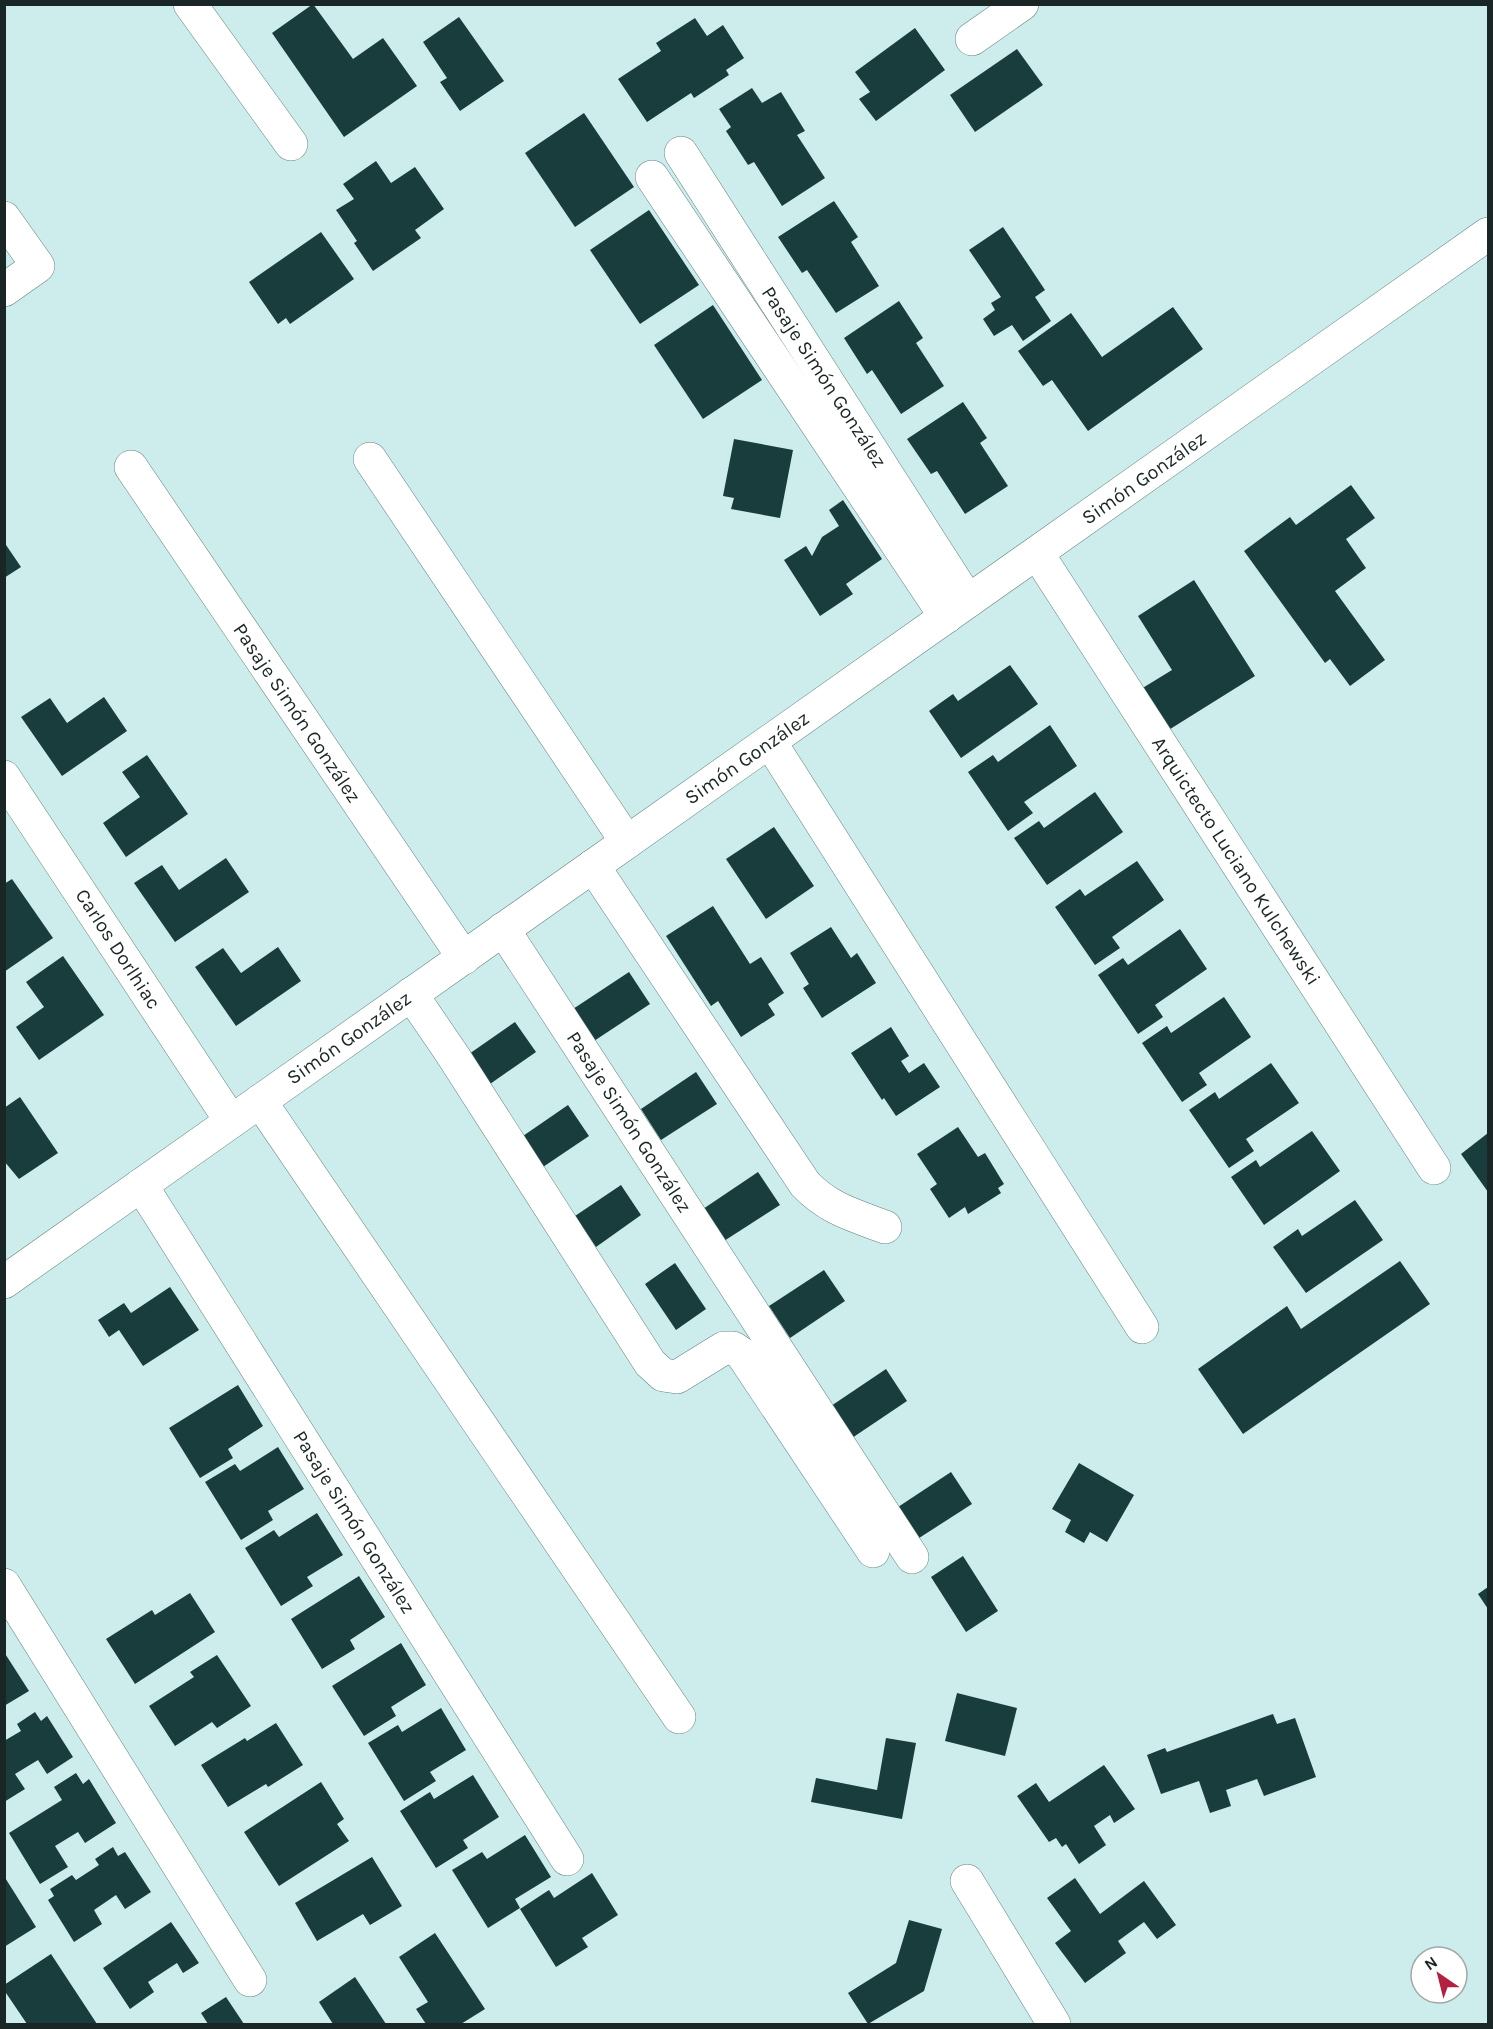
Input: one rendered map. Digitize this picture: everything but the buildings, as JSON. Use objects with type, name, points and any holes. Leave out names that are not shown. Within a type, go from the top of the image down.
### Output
[{"type":"street","points":[[190,4],[291,144]]},
{"type":"street","points":[[972,39],[1022,4]]},
{"type":"street","name":"Pasaje Simón González","points":[[681,153],[957,609]]},
{"type":"street","name":"Pasaje Simón González","points":[[652,177],[957,609]]},
{"type":"street","points":[[4,218],[38,266],[4,290]]},
{"type":"street","name":"Simón González","points":[[6,1276],[141,1185],[464,958],[1488,234]]},
{"type":"street","points":[[370,459],[627,842]]},
{"type":"street","name":"Pasaje Simón González","points":[[131,468],[464,958]]},
{"type":"street","name":"Arquictecto Luciano Kulchewski","points":[[1037,553],[1434,1168]]},
{"type":"street","points":[[770,742],[1142,1327]]},
{"type":"street","name":"Carlos Dorlhiac","points":[[4,777],[231,1121]]},
{"type":"street","points":[[593,866],[805,1184],[831,1206],[885,1227]]},
{"type":"street","name":"Pasaje Simón González","points":[[503,929],[912,1557]]},
{"type":"street","points":[[411,994],[650,1363],[663,1375],[677,1377],[724,1348],[733,1348],[742,1354],[873,1551]]},
{"type":"street","points":[[260,1101],[679,1717]]},
{"type":"street","name":"Pasaje Simón González","points":[[141,1185],[567,1859]]},
{"type":"street","points":[[4,1585],[250,1980]]},
{"type":"street","points":[[967,1881],[1054,2025]]}]
